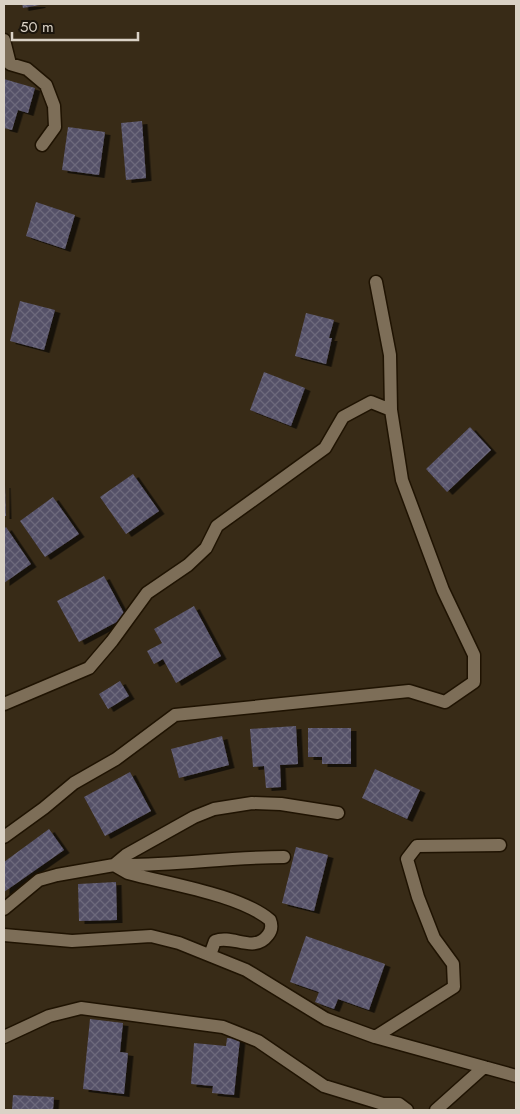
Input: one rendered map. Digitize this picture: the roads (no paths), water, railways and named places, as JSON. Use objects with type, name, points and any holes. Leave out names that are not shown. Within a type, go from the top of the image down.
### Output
[{"type":"street","points":[[4,40],[10,64],[27,69],[46,85],[49,92],[54,106],[54,127],[42,145]]},
{"type":"street","points":[[4,837],[74,783],[116,759],[175,715],[409,691],[445,702],[474,682],[474,655],[443,590],[402,480],[391,410],[390,356],[376,282]]},
{"type":"street","points":[[4,704],[89,668],[112,641],[147,593],[194,560],[206,548],[217,526],[325,448],[343,416],[371,402],[391,410]]},
{"type":"street","points":[[114,865],[126,855],[194,817],[214,809],[252,803],[281,804],[338,813]]},
{"type":"street","points":[[375,1037],[454,986],[453,964],[434,938],[418,897],[408,859],[418,846],[500,845]]},
{"type":"street","points":[[4,909],[39,880],[57,875],[114,865],[147,866],[244,857],[284,857]]},
{"type":"street","points":[[114,865],[128,874],[222,897],[255,910],[270,920],[272,926],[270,932],[260,942],[245,944],[220,939],[215,941],[210,955]]},
{"type":"street","points":[[4,935],[72,940],[151,936],[180,943],[246,970],[326,1019],[375,1037],[516,1076]]},
{"type":"street","points":[[4,1037],[49,1016],[81,1008],[223,1027],[258,1041],[324,1086],[383,1104],[399,1104],[407,1110]]},
{"type":"street","points":[[436,1110],[484,1068]]}]
